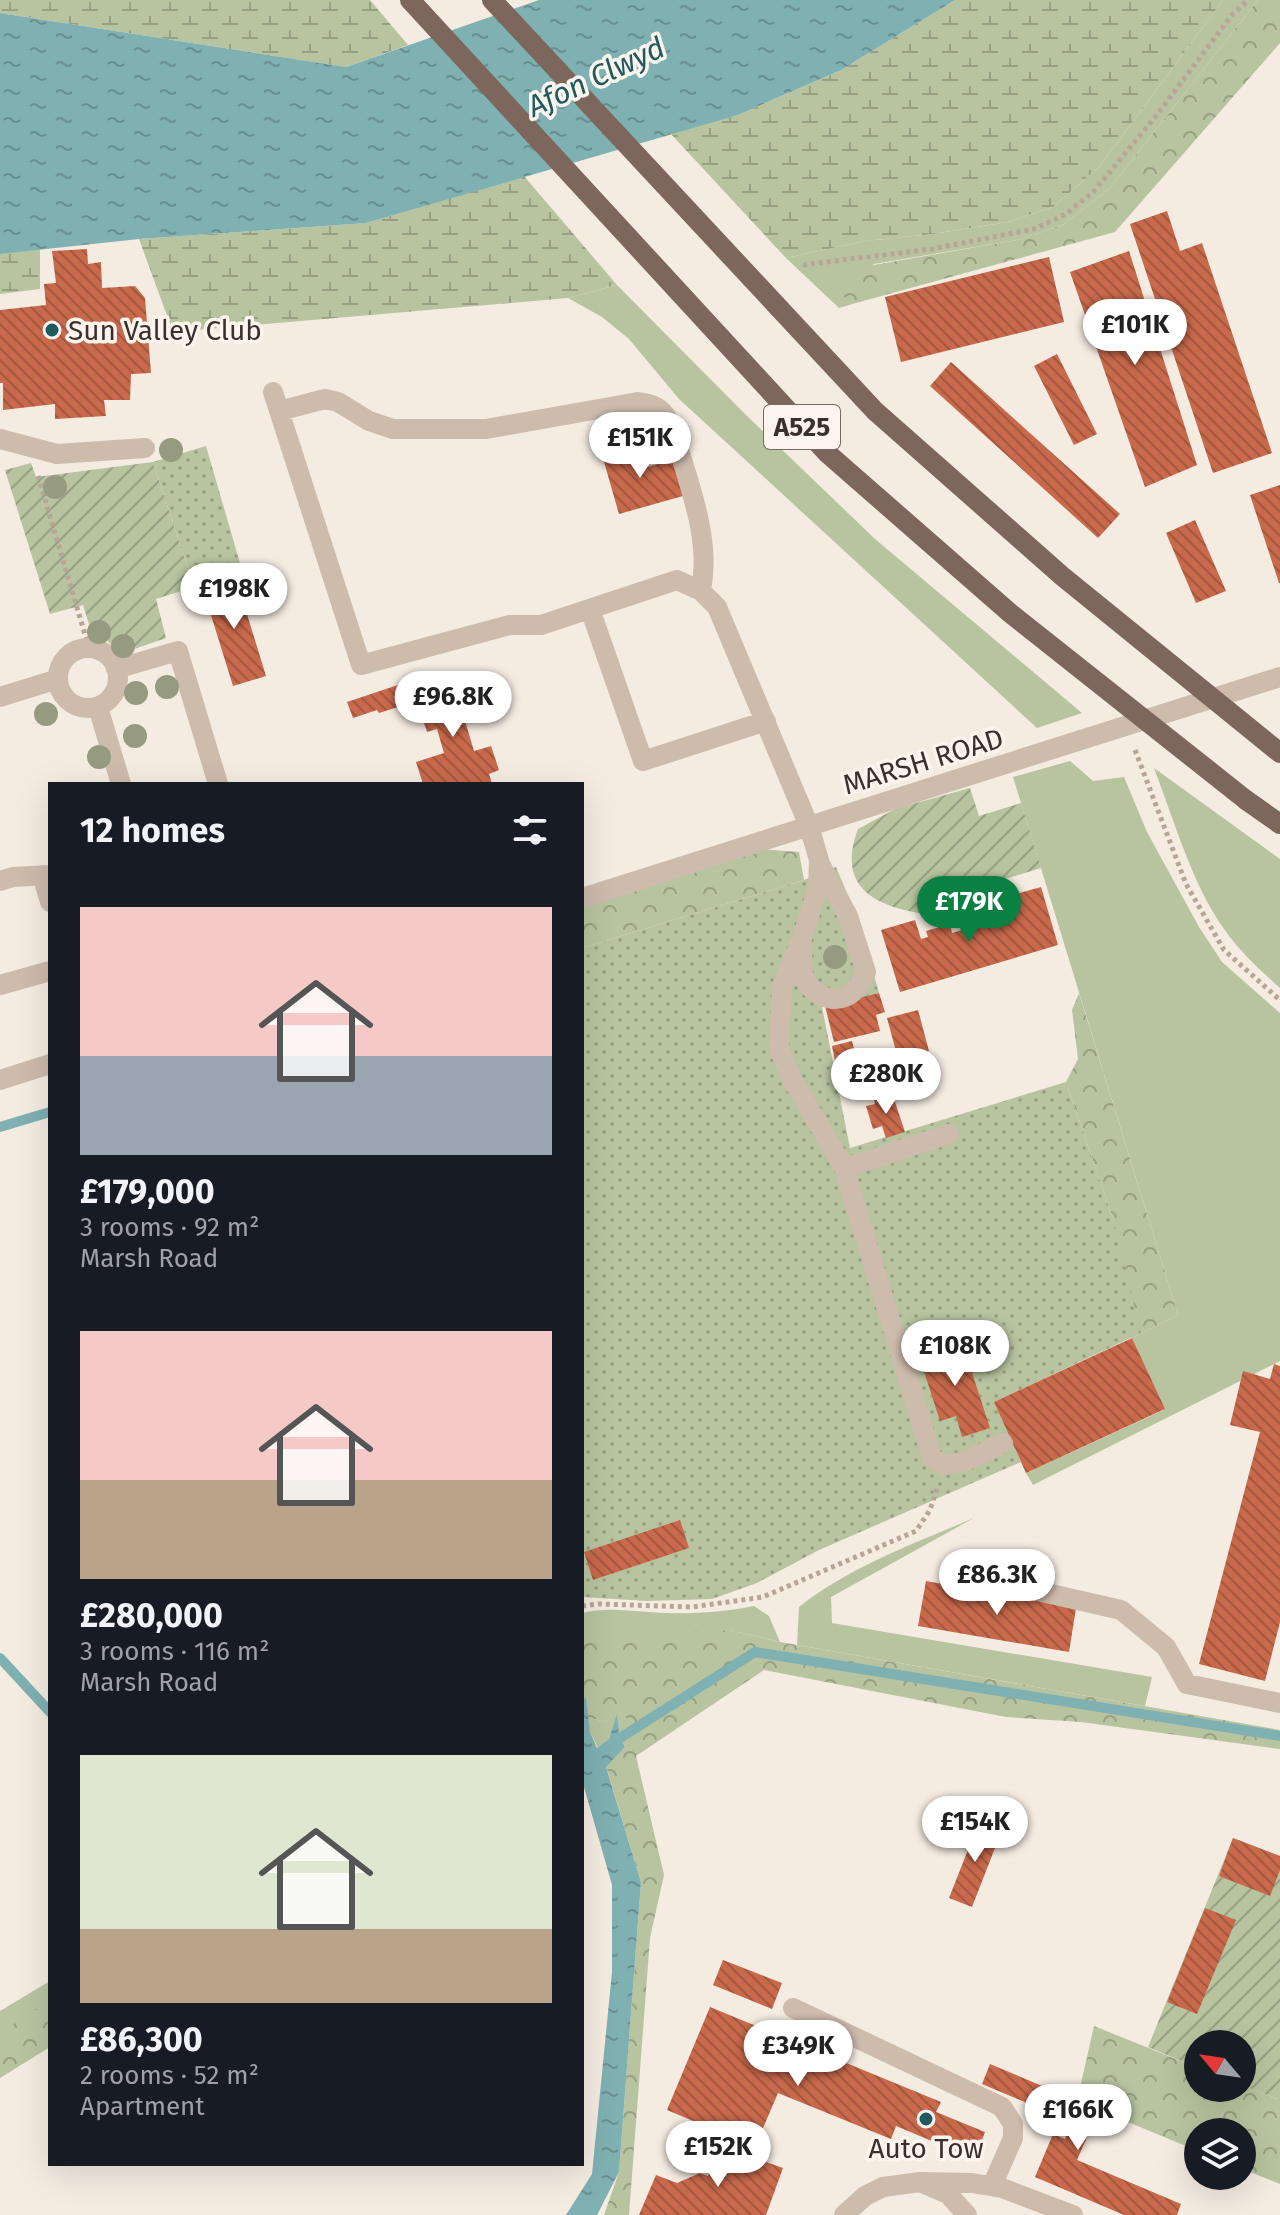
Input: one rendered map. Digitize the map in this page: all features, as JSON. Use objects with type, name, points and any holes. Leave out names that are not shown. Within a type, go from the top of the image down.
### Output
[{"type":"main road","name":"A525","points":[[410,0],[827,453],[1010,613],[1280,824]]},
{"type":"main road","name":"A525","points":[[492,0],[875,411],[1062,576],[1280,753]]},
{"type":"street","points":[[701,591],[705,572],[704,552],[695,502],[671,426],[665,414],[655,405],[638,402],[486,429],[393,429],[369,421],[338,402],[325,399],[276,402],[361,665],[510,625],[541,625],[677,580],[701,591],[717,607],[809,826],[819,860],[848,916],[866,972],[861,984],[844,998],[831,998],[813,991],[803,975],[802,938]]},
{"type":"street","points":[[0,439],[57,454],[145,448]]},
{"type":"street","points":[[590,609],[643,761],[766,721]]},
{"type":"street","points":[[89,648],[108,656],[116,669],[118,684],[114,694],[98,707],[88,708],[71,703],[64,696],[58,679],[60,669],[70,654],[89,648]]},
{"type":"street","points":[[116,669],[178,651],[217,782]]},
{"type":"street","name":"MARSH ROAD","points":[[584,897],[1280,677]]},
{"type":"street","points":[[0,697],[58,679]]},
{"type":"street","points":[[98,707],[120,782]]},
{"type":"street","points":[[819,860],[818,888],[782,986],[779,1049],[793,1081],[844,1168],[932,1458],[945,1465],[966,1461],[1003,1443]]},
{"type":"street","points":[[0,881],[46,875]]},
{"type":"street","points":[[0,985],[48,972]]},
{"type":"street","points":[[0,1080],[48,1065]]},
{"type":"street","points":[[844,1168],[949,1134]]},
{"type":"street","points":[[959,1573],[1121,1610],[1166,1647],[1187,1684],[1280,1703]]},
{"type":"street","points":[[793,2008],[1002,2107],[1013,2124],[1013,2138],[992,2186]]},
{"type":"street","points":[[920,2182],[948,2194],[967,2215]]},
{"type":"street","points":[[844,2215],[865,2196],[883,2187],[920,2182],[992,2186],[1073,2215]]},
{"type":"path","points":[[803,265],[932,249],[1034,229],[1066,214],[1094,191],[1156,116],[1232,15],[1248,0]]},
{"type":"path","points":[[29,445],[89,648]]},
{"type":"path","points":[[1127,726],[1186,884],[1224,950],[1280,1000]]},
{"type":"path","points":[[584,1606],[692,1607],[763,1597],[916,1531],[930,1510],[945,1465]]},
{"type":"green space","points":[[0,0],[370,0],[408,45],[346,67],[0,13]]},
{"type":"green space","points":[[955,0],[1223,0],[1099,167],[1053,207],[1008,222],[865,241],[786,258],[670,133],[738,115],[841,70]]},
{"type":"green space","points":[[1223,0],[1258,0],[1110,188],[1064,224],[1022,239],[874,264],[842,295],[856,303],[839,308],[786,258],[865,241],[1008,222],[1053,207],[1099,167]]},
{"type":"green space","points":[[1258,0],[1280,0],[1280,43],[1115,232],[856,303],[842,296],[839,281],[851,269],[1022,239],[1064,224],[1110,188]]},
{"type":"green space","points":[[524,176],[617,285],[568,298],[173,332],[139,239],[366,223]]},
{"type":"green space","points":[[40,248],[40,289],[0,294],[0,254]]},
{"type":"green space","points":[[617,285],[875,539],[1082,713],[1037,728],[679,399],[629,339],[602,317],[568,298]]},
{"type":"green space","points":[[206,446],[242,570],[194,587],[153,462]]},
{"type":"green space","points":[[153,462],[194,587],[156,599],[166,638],[120,654],[107,640],[92,634],[83,605],[50,614],[5,470],[31,463],[36,477]]},
{"type":"green space","points":[[1070,761],[1093,781],[1124,777],[1147,832],[1199,927],[1222,962],[1280,1013],[1280,1361],[1033,1485],[1026,1473],[1164,1410],[1132,1338],[1178,1315],[1013,777]]},
{"type":"green space","points":[[1154,768],[1280,859],[1280,988],[1224,929],[1202,892]]},
{"type":"green space","points":[[970,788],[979,816],[1021,803],[1041,868],[989,884],[999,919],[991,921],[916,913],[871,896],[857,880],[852,859],[858,829],[895,809]]},
{"type":"green space","points":[[759,849],[799,852],[804,880],[584,947],[584,904]]},
{"type":"green space","points":[[836,867],[860,924],[879,993],[822,1007],[850,1148],[1066,1082],[1113,1219],[1141,1333],[994,1402],[1021,1462],[819,1550],[757,1583],[712,1599],[646,1601],[584,1597],[584,947],[804,880]]},
{"type":"green space","points":[[1079,993],[1178,1315],[1132,1338],[1113,1219],[1066,1082],[1078,1059],[1072,1010]]},
{"type":"green space","points":[[974,1518],[831,1597],[832,1623],[1152,1677],[1145,1706],[797,1645],[799,1607],[819,1592],[883,1557]]},
{"type":"green space","points":[[754,1606],[769,1616],[780,1642],[729,1630],[584,1644],[584,1613],[612,1610],[698,1613]]},
{"type":"green space","points":[[729,1630],[780,1642],[1280,1730],[1280,1749],[1081,1722],[1006,1717],[764,1670],[636,1756],[664,1875],[650,1938],[629,2215],[604,2215],[619,2172],[641,1882],[606,1766],[625,1747],[632,1727],[620,1708],[605,1722],[587,1717],[584,1644],[624,1635]]},
{"type":"green space","points":[[620,1707],[632,1727],[625,1747],[620,1738],[617,1716],[609,1739],[598,1748],[587,1717],[605,1722]]},
{"type":"green space","points":[[1233,1838],[1280,1856],[1280,2100],[1256,2091],[1256,2030],[1184,2030],[1184,2062],[1148,2047]]},
{"type":"green space","points":[[48,1982],[48,2035],[0,2061],[0,2011]]},
{"type":"green space","points":[[48,2001],[48,2048],[0,2078],[0,2033]]},
{"type":"green space","points":[[1094,2026],[1184,2062],[1184,2102],[1256,2102],[1256,2091],[1280,2100],[1280,2184],[1256,2175],[1256,2118],[1184,2118],[1184,2145],[1077,2101]]},
{"type":"water","name":"Afon Clwyd","points":[[539,0],[955,0],[841,70],[738,115],[366,223],[139,239],[0,254],[0,13],[346,67]]},
{"type":"water","points":[[584,1699],[590,1732],[597,1748],[609,1739],[617,1714],[620,1738],[625,1747],[606,1767],[641,1882],[619,2172],[597,2215],[566,2215],[592,2174],[612,1972],[612,1885],[584,1787]]},
{"type":"building","points":[[1167,211],[1180,251],[1202,243],[1272,453],[1213,473],[1130,224]]},
{"type":"building","name":"Sun Valley Club","points":[[87,249],[88,264],[101,262],[102,288],[135,286],[145,298],[151,373],[131,374],[130,400],[104,400],[106,416],[55,419],[55,404],[3,410],[0,310],[46,305],[44,284],[56,283],[52,251]]},
{"type":"building","points":[[1129,251],[1197,465],[1145,487],[1070,272]]},
{"type":"building","points":[[1049,257],[1064,322],[901,362],[885,297]]},
{"type":"building","points":[[1057,354],[1097,434],[1074,445],[1034,366]]},
{"type":"building","points":[[951,362],[1120,514],[1098,538],[930,386]]},
{"type":"building","points":[[640,444],[647,467],[673,460],[683,496],[619,514],[602,455]]},
{"type":"building","points":[[1280,485],[1280,583],[1279,583],[1250,495]]},
{"type":"building","points":[[1195,520],[1226,591],[1196,603],[1166,533]]},
{"type":"building","points":[[235,575],[266,676],[233,686],[202,586]]},
{"type":"building","points":[[468,678],[474,699],[460,704],[474,751],[491,746],[499,770],[489,774],[491,782],[422,782],[416,762],[444,753],[437,729],[427,732],[415,695]]},
{"type":"building","points":[[404,683],[411,703],[353,718],[347,702]]},
{"type":"building","points":[[1041,887],[1058,945],[900,992],[881,930],[915,920],[921,939],[928,937],[926,931],[950,924],[952,933],[1017,913],[1012,895]]},
{"type":"building","points":[[879,993],[885,1012],[876,1015],[880,1031],[834,1042],[825,1006]]},
{"type":"building","points":[[918,1010],[929,1051],[924,1053],[930,1074],[904,1081],[887,1018]]},
{"type":"building","points":[[852,1041],[856,1056],[835,1061],[832,1046]]},
{"type":"building","points":[[892,1093],[905,1132],[886,1138],[882,1126],[873,1129],[866,1106],[875,1104],[874,1099]]},
{"type":"building","points":[[1132,1338],[1165,1409],[1026,1473],[994,1402]]},
{"type":"building","points":[[962,1342],[990,1428],[962,1437],[956,1416],[940,1421],[919,1356]]},
{"type":"building","points":[[1274,1364],[1280,1366],[1280,1622],[1265,1681],[1199,1664],[1260,1432],[1230,1425],[1243,1371],[1270,1379]]},
{"type":"building","points":[[680,1520],[689,1548],[593,1580],[584,1552]]},
{"type":"building","points":[[926,1581],[1076,1608],[1069,1652],[918,1626]]},
{"type":"building","points":[[979,1822],[1002,1830],[972,1907],[949,1898]]},
{"type":"building","points":[[1233,1838],[1280,1856],[1280,1870],[1270,1896],[1219,1876]]},
{"type":"building","points":[[1205,1908],[1236,1920],[1197,2014],[1167,2002]]},
{"type":"building","points":[[723,1960],[782,1983],[772,2009],[713,1985]]},
{"type":"building","points":[[710,2007],[941,2102],[936,2112],[985,2132],[975,2159],[896,2126],[891,2139],[778,2093],[755,2147],[667,2110]]},
{"type":"building","points":[[990,2064],[1099,2110],[1077,2160],[1181,2204],[1177,2215],[1124,2215],[1035,2177],[1053,2134],[1065,2139],[1072,2122],[982,2084]]},
{"type":"building","points":[[719,2145],[783,2168],[766,2215],[639,2215],[656,2175],[677,2183],[700,2173],[708,2176]]},
{"type":"waterway","points":[[0,1127],[48,1113]]},
{"type":"waterway","points":[[620,1738],[755,1652],[1280,1736]]},
{"type":"waterway","points":[[0,1658],[48,1710]]},
{"type":"place","name":"Sun Valley Club","points":[[52,330]]},
{"type":"place","name":"Auto Tow","points":[[926,2119]]}]
